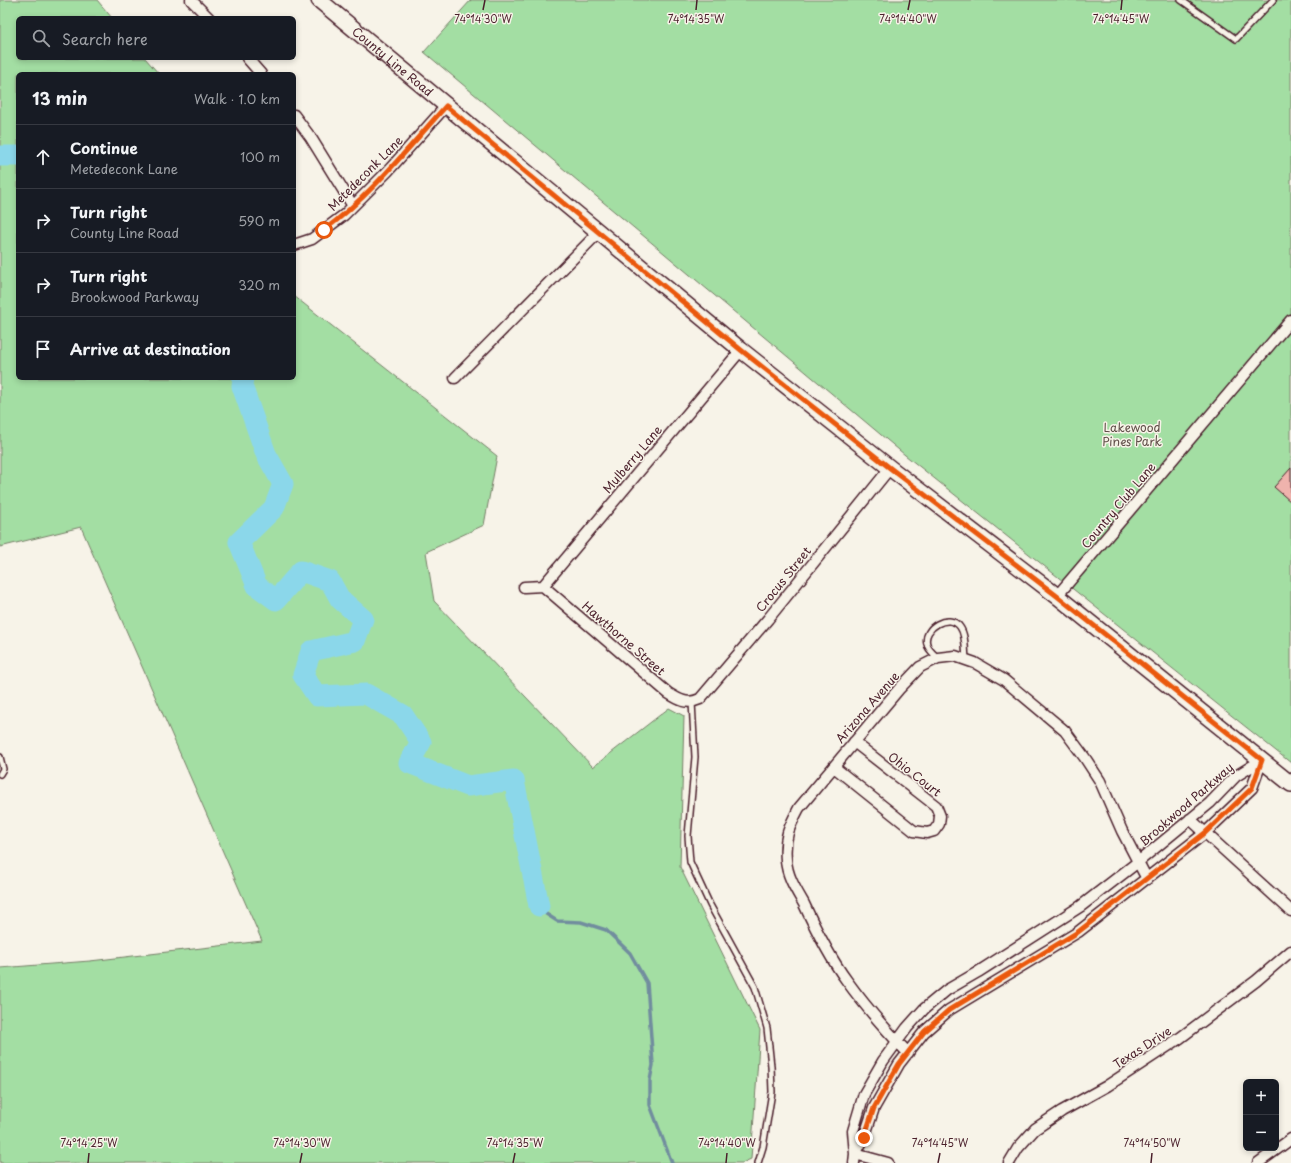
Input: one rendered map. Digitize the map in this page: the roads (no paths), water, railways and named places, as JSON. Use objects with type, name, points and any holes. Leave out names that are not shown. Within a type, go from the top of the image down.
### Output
[{"type":"main road","name":"County Line Road","points":[[325,2],[446,106],[741,350],[890,468],[1057,596],[1291,784]]},
{"type":"street","points":[[191,0],[207,16]]},
{"type":"street","points":[[249,60],[259,72]]},
{"type":"street","name":"Metedeconk Lane","points":[[296,244],[312,239],[344,215],[388,171],[446,106]]},
{"type":"street","points":[[296,118],[311,138],[353,206]]},
{"type":"street","points":[[455,378],[599,232]]},
{"type":"street","name":"Country Club Lane","points":[[1057,596],[1291,320]]},
{"type":"street","name":"Mulberry Lane","points":[[543,586],[741,350]]},
{"type":"street","name":"Crocus Street","points":[[692,702],[700,699],[768,619],[890,468]]},
{"type":"street","points":[[524,587],[543,586]]},
{"type":"street","name":"Hawthorne Street","points":[[543,586],[668,693],[679,700],[692,702]]},
{"type":"street","name":"Arizona Avenue","points":[[908,1052],[880,1022],[846,980],[820,936],[788,874],[786,844],[788,828],[800,808],[899,688],[920,667],[938,658],[955,656],[975,663],[1004,680],[1065,731],[1100,781],[1122,831],[1147,878]]},
{"type":"street","name":"Ohio Court","points":[[834,767],[914,831],[927,833],[934,831],[939,824],[940,816],[936,806],[854,742]]},
{"type":"street","points":[[888,1163],[854,1158],[864,1138],[874,1108],[899,1064],[924,1032],[949,1010],[1078,932],[1205,833],[1252,788],[1262,760]]},
{"type":"street","name":"Brookwood Parkway","points":[[854,1158],[853,1131],[864,1094],[883,1061],[907,1028],[924,1009],[947,990],[978,972],[1081,906],[1190,820],[1210,803],[1236,776],[1262,760]]},
{"type":"street","points":[[1190,820],[1291,911]]},
{"type":"street","name":"Texas Drive","points":[[1009,1163],[1018,1148],[1035,1129],[1062,1111],[1107,1086],[1180,1038],[1256,981],[1291,951]]},
{"type":"street","points":[[1258,1163],[1291,1140]]},
{"type":"lane","points":[[1181,0],[1236,39],[1273,0]]},
{"type":"lane","points":[[938,658],[930,651],[926,644],[927,634],[931,628],[939,623],[949,621],[960,626],[963,632],[966,660]]},
{"type":"lane","points":[[692,702],[695,757],[688,836],[690,862],[710,905],[755,987],[767,1028],[772,1092],[763,1147],[758,1163]]},
{"type":"lane","points":[[0,757],[3,769],[0,774]]},
{"type":"waterway","points":[[0,156],[16,156]]},
{"type":"waterway","points":[[243,380],[242,386],[266,454],[283,484],[274,508],[239,542],[257,586],[276,600],[301,571],[330,581],[340,599],[363,619],[355,641],[311,651],[303,675],[317,696],[366,694],[403,715],[421,742],[409,763],[468,786],[514,780],[539,906]]},
{"type":"waterway","points":[[539,906],[543,912],[557,921],[581,922],[606,930],[630,953],[647,983],[653,1065],[650,1080],[650,1105],[672,1163]]},
{"type":"park label","name":"Lakewood Pines Park","points":[[1132,434]]}]
